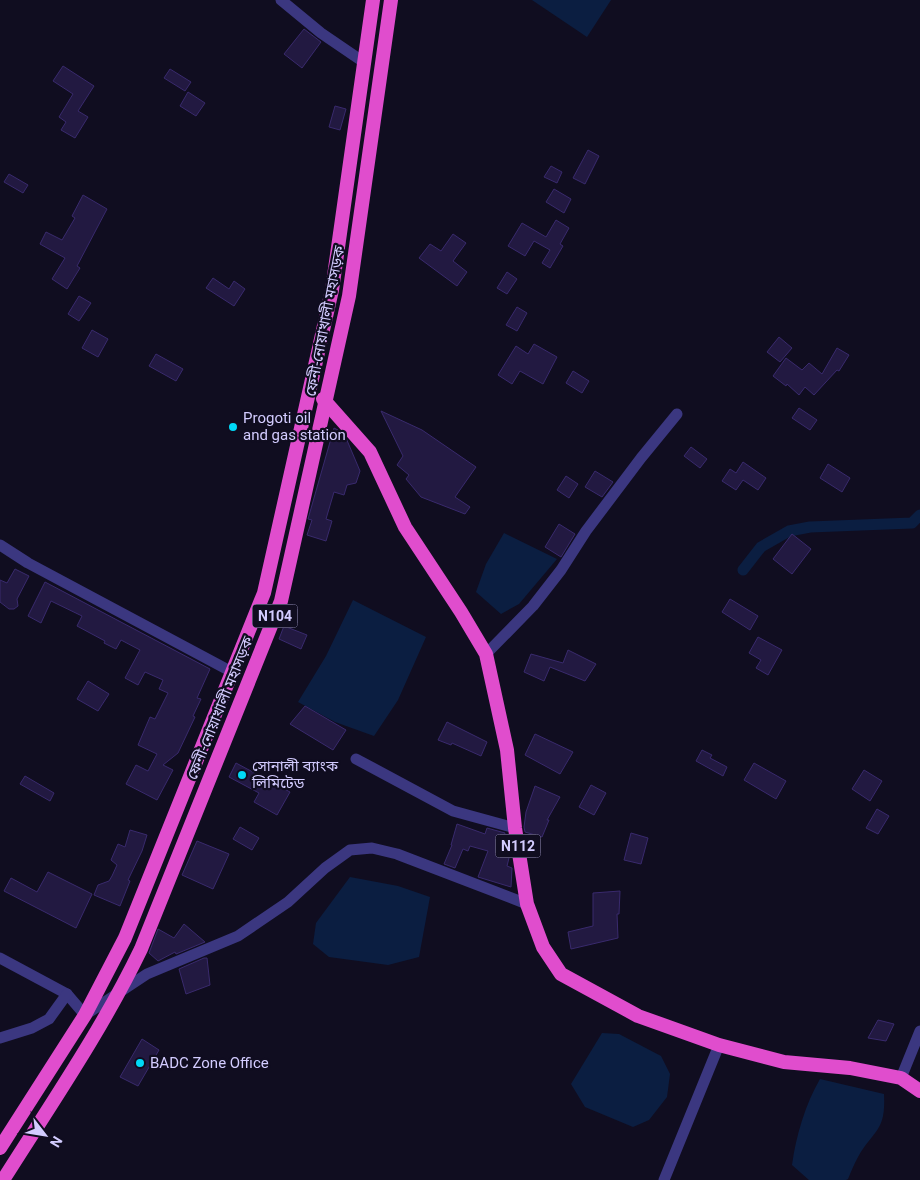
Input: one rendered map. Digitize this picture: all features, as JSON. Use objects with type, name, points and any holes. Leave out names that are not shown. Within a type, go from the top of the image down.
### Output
[{"type":"highway","name":"ফেনী-নোয়াখালী মহাসড়ক","points":[[0,1148],[85,1015],[125,938],[264,593],[332,290],[373,0]]},
{"type":"highway","name":"ফেনী-নোয়াখালী মহাসড়ক","points":[[3,1180],[121,992],[141,949],[281,601],[349,296],[391,0]]},
{"type":"highway","name":"N112","points":[[312,381],[326,404],[370,452],[405,527],[461,612],[486,654],[507,750],[515,828],[527,904],[543,947],[561,974],[638,1016],[719,1046],[784,1062],[850,1068],[901,1078],[920,1091]]},
{"type":"street","points":[[282,0],[321,33],[365,63]]},
{"type":"street","points":[[486,654],[532,606],[561,570],[586,531],[677,414]]},
{"type":"street","points":[[0,545],[28,563],[232,672]]},
{"type":"street","points":[[356,759],[453,811],[515,828]]},
{"type":"street","points":[[0,958],[68,994],[85,1015],[147,974],[238,936],[288,902],[325,868],[350,850],[372,848],[397,854],[527,904]]},
{"type":"street","points":[[0,1038],[32,1028],[49,1019],[68,994]]},
{"type":"street","points":[[901,1078],[920,1031]]},
{"type":"street","points":[[664,1180],[719,1046]]},
{"type":"water","points":[[532,0],[611,0],[587,37]]},
{"type":"water","points":[[504,533],[557,559],[519,604],[501,614],[476,592],[486,564]]},
{"type":"water","points":[[353,600],[426,637],[398,700],[374,736],[335,722],[298,702],[326,656]]},
{"type":"water","points":[[350,877],[398,886],[430,897],[419,957],[388,965],[329,957],[313,944],[316,923]]},
{"type":"water","points":[[602,1033],[619,1034],[661,1056],[670,1074],[667,1097],[649,1120],[633,1127],[585,1107],[571,1084]]},
{"type":"water","points":[[820,1079],[884,1094],[881,1123],[858,1157],[846,1180],[809,1180],[792,1165],[802,1121]]},
{"type":"building","points":[[304,29],[321,42],[302,68],[284,54]]},
{"type":"building","points":[[63,66],[94,86],[78,111],[88,117],[75,138],[61,130],[66,122],[59,117],[73,94],[53,81]]},
{"type":"building","points":[[170,69],[191,82],[185,91],[164,78]]},
{"type":"building","points":[[188,92],[205,103],[196,116],[180,106]]},
{"type":"building","points":[[335,106],[346,109],[340,130],[329,127]]},
{"type":"building","points":[[588,150],[599,156],[585,184],[573,178]]},
{"type":"building","points":[[551,166],[562,172],[557,183],[544,177]]},
{"type":"building","points":[[9,174],[28,185],[23,193],[4,182]]},
{"type":"building","points":[[554,189],[571,199],[564,213],[546,202]]},
{"type":"building","points":[[83,195],[107,209],[77,266],[80,268],[67,289],[52,279],[65,258],[40,244],[46,232],[62,240],[75,218],[72,216]]},
{"type":"building","points":[[556,220],[569,228],[560,244],[563,246],[550,268],[542,263],[550,250],[534,241],[525,256],[508,246],[522,223],[546,237]]},
{"type":"building","points":[[453,234],[466,243],[453,261],[467,272],[457,286],[419,258],[430,244],[441,251]]},
{"type":"building","points":[[507,272],[517,279],[507,294],[497,288]]},
{"type":"building","points":[[213,278],[229,289],[234,281],[245,289],[234,306],[206,288]]},
{"type":"building","points":[[79,296],[91,303],[79,321],[68,314]]},
{"type":"building","points":[[517,307],[527,313],[517,331],[506,325]]},
{"type":"building","points":[[92,330],[108,339],[98,357],[82,348]]},
{"type":"building","points":[[779,337],[792,348],[780,362],[767,352]]},
{"type":"building","points":[[534,344],[557,357],[543,384],[520,371],[512,384],[498,375],[516,346],[528,354]]},
{"type":"building","points":[[837,348],[849,355],[839,371],[837,370],[814,395],[805,387],[799,395],[787,384],[786,386],[773,376],[786,358],[802,370],[809,363],[822,374]]},
{"type":"building","points":[[156,354],[183,369],[176,381],[149,366]]},
{"type":"building","points":[[573,371],[589,381],[582,393],[566,383]]},
{"type":"building","points":[[799,408],[817,420],[810,430],[792,418]]},
{"type":"building","points":[[381,411],[422,430],[476,467],[455,497],[470,507],[465,514],[421,497],[406,479],[409,475],[397,465],[403,456]]},
{"type":"building","points":[[334,428],[346,438],[360,471],[356,483],[347,485],[344,495],[334,492],[326,519],[332,521],[326,541],[307,535],[312,520],[308,519]]},
{"type":"building","points":[[691,447],[707,459],[700,468],[684,456]]},
{"type":"building","points":[[743,462],[766,478],[758,490],[743,480],[736,490],[722,481],[730,469],[736,473]]},
{"type":"building","points":[[828,464],[850,478],[842,492],[820,478]]},
{"type":"building","points":[[595,471],[613,482],[602,497],[585,487]]},
{"type":"building","points":[[566,476],[578,484],[569,498],[557,490]]},
{"type":"building","points":[[559,524],[575,534],[561,557],[545,547]]},
{"type":"building","points":[[792,534],[811,549],[792,574],[773,559]]},
{"type":"building","points":[[15,569],[29,576],[17,599],[18,606],[14,609],[9,609],[0,602],[0,580],[7,583]]},
{"type":"building","points":[[45,582],[210,669],[197,698],[201,699],[193,716],[195,717],[178,753],[163,765],[173,770],[157,800],[126,784],[136,765],[148,771],[157,754],[138,745],[150,717],[155,719],[168,693],[159,689],[163,680],[145,672],[138,685],[125,678],[140,650],[121,640],[116,649],[104,643],[105,641],[77,626],[82,616],[51,601],[41,623],[28,616]]},
{"type":"building","points":[[730,599],[758,616],[750,630],[722,612]]},
{"type":"building","points":[[284,626],[307,635],[301,649],[279,639]]},
{"type":"building","points":[[758,637],[782,650],[768,675],[756,668],[761,660],[749,653]]},
{"type":"building","points":[[568,650],[596,664],[585,681],[550,667],[544,681],[524,672],[531,654],[563,663]]},
{"type":"building","points":[[88,681],[109,694],[98,711],[77,699]]},
{"type":"building","points":[[305,706],[346,730],[333,750],[290,724]]},
{"type":"building","points":[[447,722],[487,742],[481,756],[452,743],[451,745],[438,740]]},
{"type":"building","points":[[535,734],[573,752],[560,774],[525,755]]},
{"type":"building","points":[[702,750],[712,755],[710,758],[727,767],[723,776],[696,761]]},
{"type":"building","points":[[236,763],[290,792],[277,815],[254,802],[259,793],[229,777]]},
{"type":"building","points":[[754,763],[786,781],[776,799],[744,780]]},
{"type":"building","points":[[864,770],[882,781],[870,801],[852,789]]},
{"type":"building","points":[[25,776],[54,793],[50,801],[20,784]]},
{"type":"building","points":[[591,785],[606,793],[594,815],[579,807]]},
{"type":"building","points":[[535,786],[560,797],[547,820],[549,820],[542,837],[525,832],[524,827],[526,812]]},
{"type":"building","points":[[877,809],[889,816],[878,834],[866,828]]},
{"type":"building","points":[[457,824],[485,834],[487,828],[505,833],[503,842],[509,846],[510,854],[507,866],[512,868],[511,887],[478,877],[488,851],[470,846],[468,851],[463,849],[455,868],[444,864],[452,845]]},
{"type":"building","points":[[240,827],[259,838],[252,850],[233,839]]},
{"type":"building","points":[[130,830],[147,835],[142,851],[128,880],[130,881],[120,906],[94,895],[98,885],[109,881],[112,876],[117,865],[111,860],[118,844],[125,847]]},
{"type":"building","points":[[631,833],[648,838],[641,864],[624,860]]},
{"type":"building","points":[[197,841],[229,854],[213,889],[182,875]]},
{"type":"building","points":[[48,872],[92,894],[76,928],[4,891],[11,878],[37,892]]},
{"type":"building","points":[[620,891],[619,914],[617,914],[618,938],[571,949],[568,932],[593,926],[593,893]]},
{"type":"building","points":[[184,924],[205,942],[176,954],[175,952],[158,961],[149,953],[158,929],[174,938]]},
{"type":"building","points":[[207,958],[210,985],[186,994],[179,969]]},
{"type":"building","points":[[878,1020],[894,1024],[886,1041],[868,1038]]},
{"type":"building","name":"BADC Zone Office","points":[[142,1039],[159,1050],[138,1086],[120,1077]]},
{"type":"waterway","points":[[743,570],[761,547],[789,531],[810,527],[912,523],[920,515]]},
{"type":"place","name":"Progoti oil and gas station","points":[[233,427]]},
{"type":"place","name":"সোনালী ব্যাংক লিমিটেড","points":[[242,775]]},
{"type":"place","name":"BADC Zone Office","points":[[140,1063]]}]
